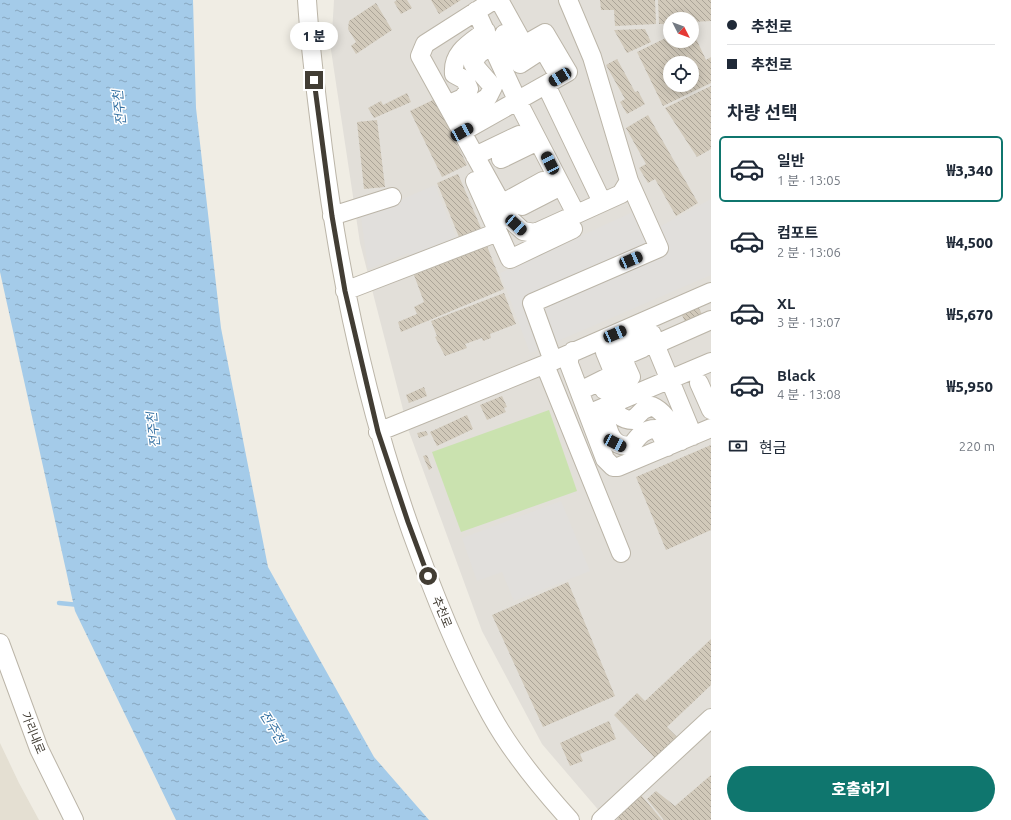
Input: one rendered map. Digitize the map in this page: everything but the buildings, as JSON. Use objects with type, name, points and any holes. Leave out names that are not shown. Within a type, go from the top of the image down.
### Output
[{"type":"street","name":"추천로","points":[[307,0],[316,93],[332,216],[345,291],[378,432],[408,522],[457,649],[492,717],[537,782],[570,820]]},
{"type":"street","points":[[568,0],[592,57],[629,182],[659,248],[532,303],[549,363],[621,553]]},
{"type":"street","points":[[489,4],[425,44],[420,56],[510,219],[523,230],[535,233],[621,194],[629,182]]},
{"type":"street","points":[[489,4],[520,64],[543,50],[553,81],[602,202]]},
{"type":"street","points":[[489,4],[489,38],[518,102],[576,214]]},
{"type":"street","points":[[455,119],[463,98],[469,89],[465,80],[454,74],[454,64],[461,50],[489,38]]},
{"type":"street","points":[[455,119],[488,97],[493,87],[473,64],[489,38]]},
{"type":"street","points":[[455,119],[518,102],[553,81]]},
{"type":"street","points":[[502,204],[520,170],[538,141]]},
{"type":"street","points":[[475,156],[520,170],[561,186]]},
{"type":"street","points":[[475,181],[510,259],[637,200]]},
{"type":"street","points":[[332,216],[392,197]]},
{"type":"street","points":[[345,291],[498,232]]},
{"type":"street","points":[[378,432],[549,363],[573,351],[711,292]]},
{"type":"street","points":[[656,346],[711,320]]},
{"type":"street","points":[[593,403],[614,374],[605,352],[652,334],[670,379],[680,441]]},
{"type":"street","points":[[573,351],[569,358],[570,364],[593,403],[605,459],[613,466],[618,467],[711,428]]},
{"type":"street","points":[[593,403],[670,379],[707,363],[704,393]]},
{"type":"street","points":[[593,403],[616,413],[624,420],[634,420],[642,410],[652,406],[659,409],[667,419],[680,441]]},
{"type":"street","name":"가리내로","points":[[0,643],[6,683],[74,820]]},
{"type":"street","points":[[601,820],[711,718]]},
{"type":"shaded area","points":[[334,0],[711,0],[711,820],[607,820],[542,744],[482,631],[408,429],[360,243],[331,50]]},
{"type":"shaded area","points":[[435,185],[457,239],[411,256],[408,253],[368,269],[361,217]]},
{"type":"shaded area","points":[[711,199],[711,275],[530,353],[500,273],[637,210],[648,233]]},
{"type":"shaded area","points":[[561,501],[590,571],[514,601],[502,572],[477,581],[462,538]]},
{"type":"shaded area","points":[[0,743],[19,783],[39,820],[0,820]]},
{"type":"green space","points":[[549,410],[577,491],[461,532],[432,452]]},
{"type":"water","name":"전주천","points":[[0,0],[193,0],[196,108],[221,328],[268,567],[374,757],[429,820],[176,820],[75,611],[0,272]]},
{"type":"waterway","points":[[59,603],[79,605]]},
{"type":"route","points":[[314,80],[332,216],[345,291],[378,432],[428,576]]}]
